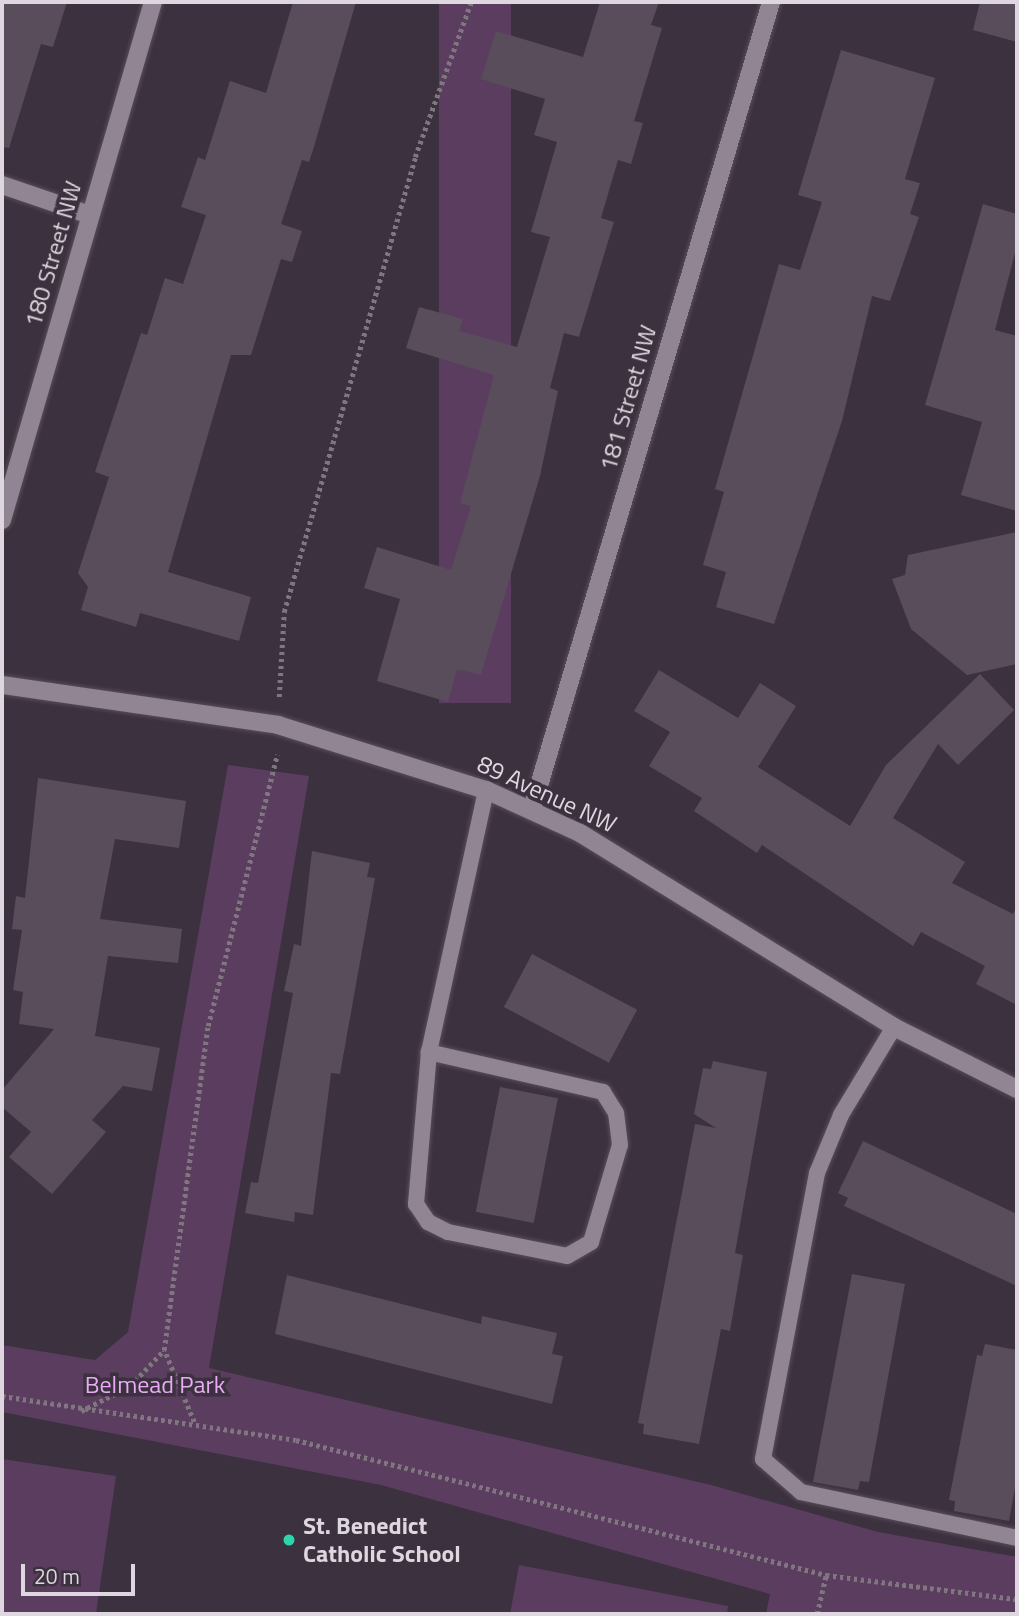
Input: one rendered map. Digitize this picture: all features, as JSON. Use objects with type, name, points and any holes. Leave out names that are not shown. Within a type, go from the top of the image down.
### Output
[{"type":"street","name":"180 Street NW","points":[[2,520],[153,2]]},
{"type":"street","name":"181 Street NW","points":[[532,809],[771,2]]},
{"type":"street","points":[[2,185],[90,215]]},
{"type":"street","name":"89 Avenue NW","points":[[2,685],[278,725],[486,790],[532,809],[625,859],[894,1027],[1017,1089]]},
{"type":"lane","points":[[429,1052],[603,1092],[616,1113],[620,1145],[591,1242],[567,1256],[449,1232],[428,1222],[416,1204],[429,1052],[486,790]]},
{"type":"lane","points":[[894,1027],[841,1115],[817,1173],[763,1459],[800,1492],[1017,1538]]},
{"type":"path","points":[[279,688],[284,612],[415,157],[471,2]]},
{"type":"path","points":[[194,1422],[164,1350],[208,1026],[277,764]]},
{"type":"path","points":[[80,1411],[130,1386],[164,1350]]},
{"type":"path","points":[[2,1396],[80,1411],[194,1422],[296,1440],[826,1575],[1017,1599]]},
{"type":"path","points":[[817,1614],[826,1575]]},
{"type":"green space","points":[[439,2],[511,2],[511,703],[439,703]]},
{"type":"green space","name":"Belmead Park","points":[[228,765],[309,776],[209,1368],[711,1485],[878,1532],[1017,1557],[1017,1614],[766,1614],[770,1594],[381,1485],[2,1412],[2,1345],[95,1360],[128,1332]]},
{"type":"green space","points":[[2,1459],[116,1476],[96,1614],[2,1614]]},
{"type":"green space","points":[[519,1565],[728,1606],[727,1614],[510,1614]]},
{"type":"building","points":[[2,2],[67,2],[53,47],[41,44],[9,148],[2,147]]},
{"type":"building","points":[[293,2],[356,2],[309,162],[302,160],[281,224],[302,231],[292,262],[281,259],[251,355],[231,355],[168,572],[251,597],[239,641],[140,613],[136,627],[81,610],[88,587],[78,573],[109,477],[95,472],[141,333],[147,335],[165,278],[183,284],[206,215],[181,207],[198,157],[205,160],[230,81],[266,93]]},
{"type":"building","points":[[600,2],[659,2],[651,25],[662,28],[634,121],[643,123],[631,164],[618,160],[601,218],[614,222],[579,337],[564,333],[550,388],[558,391],[540,476],[481,675],[457,669],[448,702],[377,681],[400,599],[364,588],[377,547],[451,570],[471,506],[460,503],[494,375],[406,348],[419,307],[463,319],[459,331],[517,347],[550,237],[531,232],[557,142],[534,135],[545,99],[481,79],[496,31],[583,57]]},
{"type":"building","points":[[980,2],[1017,2],[1017,42],[973,30]]},
{"type":"building","points":[[841,50],[935,78],[905,179],[920,183],[910,214],[919,217],[890,301],[872,296],[842,421],[774,624],[716,607],[726,572],[703,565],[724,492],[715,489],[779,264],[800,270],[822,202],[798,195]]},
{"type":"building","points":[[983,204],[1017,214],[1017,245],[995,330],[1017,336],[1017,511],[961,495],[982,422],[925,405]]},
{"type":"building","points":[[1017,532],[1017,664],[967,675],[911,629],[892,579],[905,575],[908,555]]},
{"type":"building","points":[[659,670],[738,718],[760,683],[796,706],[758,767],[850,826],[886,765],[980,674],[1014,710],[958,765],[938,744],[893,818],[965,862],[952,883],[1013,914],[1017,906],[1017,1005],[976,984],[985,966],[921,932],[913,946],[762,845],[757,853],[694,811],[702,798],[649,766],[670,732],[634,711]]},
{"type":"building","points":[[38,778],[186,801],[179,848],[115,839],[100,919],[182,929],[178,963],[108,956],[95,1036],[160,1048],[152,1091],[123,1086],[92,1120],[106,1132],[52,1194],[9,1157],[31,1132],[2,1107],[2,1090],[54,1029],[19,1024],[23,992],[13,990],[22,930],[12,929],[16,896],[25,898]]},
{"type":"building","points":[[312,851],[370,863],[367,877],[375,878],[340,1074],[331,1073],[313,1215],[295,1212],[294,1222],[245,1213],[251,1182],[258,1183],[293,993],[284,991],[294,944],[301,946]]},
{"type":"building","points":[[532,954],[637,1010],[609,1063],[504,1007]]},
{"type":"building","points":[[713,1061],[767,1072],[735,1253],[743,1255],[730,1331],[721,1329],[699,1444],[643,1434],[644,1424],[638,1423],[695,1124],[716,1128],[694,1114],[703,1068],[711,1069]]},
{"type":"building","points":[[500,1087],[558,1098],[534,1223],[476,1212]]},
{"type":"building","points":[[863,1141],[1017,1214],[1017,1286],[844,1206],[848,1198],[838,1193]]},
{"type":"building","points":[[852,1274],[905,1284],[869,1482],[860,1481],[858,1490],[813,1482]]},
{"type":"building","points":[[287,1275],[481,1324],[482,1316],[557,1333],[552,1354],[563,1356],[552,1404],[275,1334]]},
{"type":"building","points":[[985,1344],[1017,1350],[1017,1477],[1009,1521],[954,1511],[955,1501],[949,1500],[977,1355],[982,1356]]},
{"type":"place","name":"St. Benedict Catholic School","points":[[289,1540]]}]
